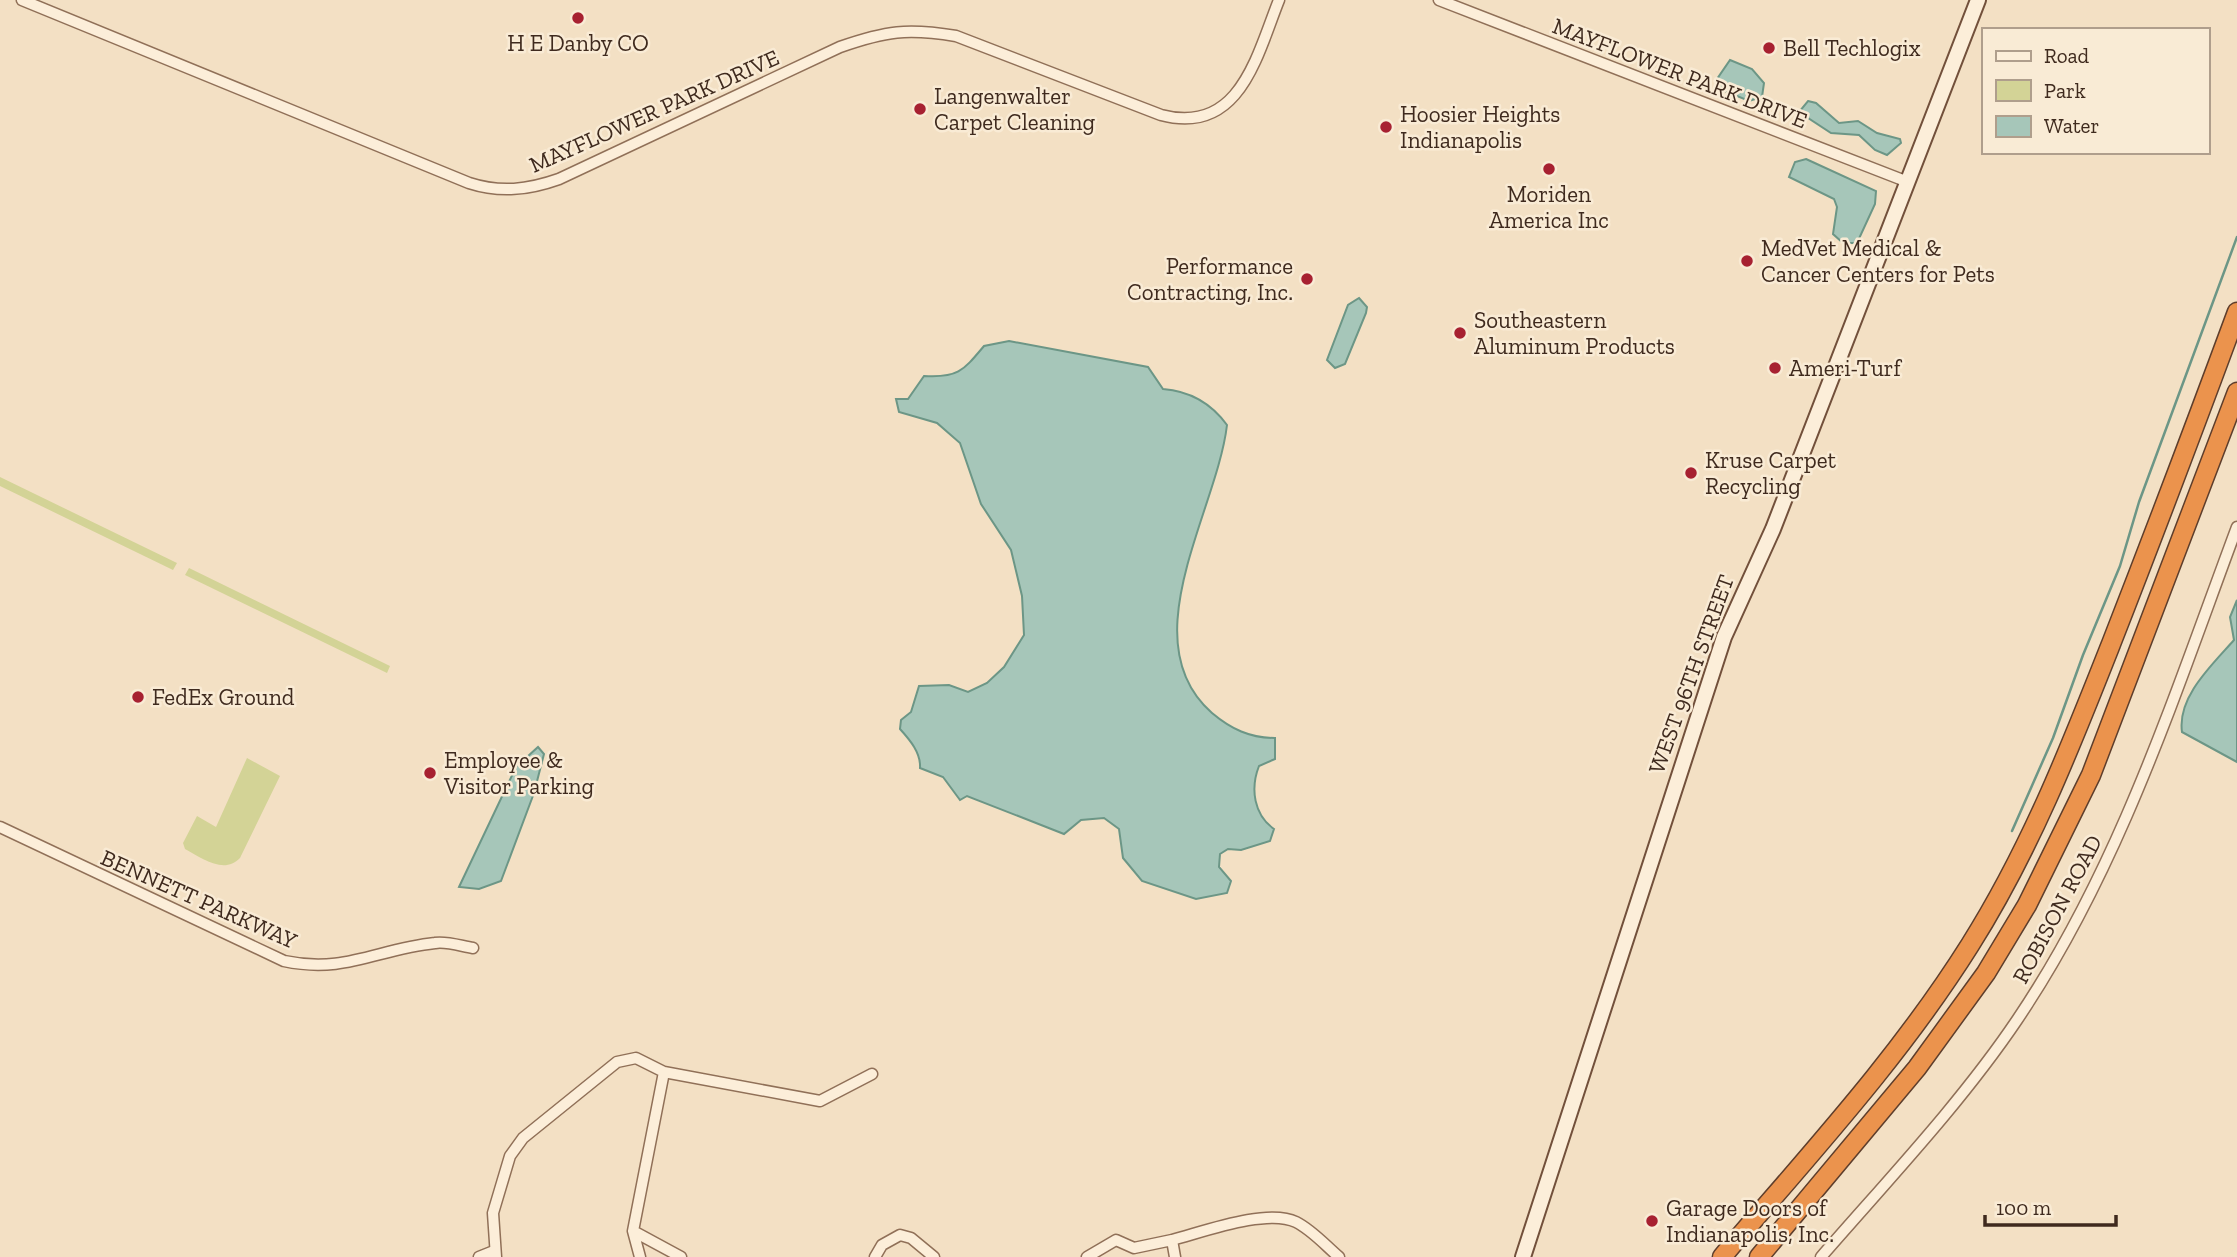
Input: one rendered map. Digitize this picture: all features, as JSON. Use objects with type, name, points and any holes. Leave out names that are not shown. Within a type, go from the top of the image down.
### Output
[{"type":"highway","points":[[1722,1257],[1865,1090],[1912,1030],[1970,944],[2019,860],[2072,746],[2237,312]]},
{"type":"highway","points":[[1759,1257],[1911,1077],[1974,991],[2019,919],[2091,775],[2237,392]]},
{"type":"street","name":"MAYFLOWER PARK DRIVE","points":[[22,0],[458,178],[503,190],[526,188],[559,179],[841,47],[887,31],[924,30],[956,36],[1161,115],[1191,118],[1219,108],[1242,88],[1279,0]]},
{"type":"street","name":"MAYFLOWER PARK DRIVE","points":[[1439,0],[1908,182]]},
{"type":"street","name":"WEST 96TH STREET","points":[[1523,1257],[1724,637],[1773,529],[1978,0]]},
{"type":"street","name":"ROBISON ROAD","points":[[1821,1257],[1997,1048],[2055,957],[2102,871],[2135,798],[2237,527]]},
{"type":"street","name":"BENNETT PARKWAY","points":[[0,827],[284,961],[311,967],[353,963],[436,942],[473,948]]},
{"type":"street","points":[[479,1257],[495,1254],[493,1213],[497,1191],[510,1156],[523,1138],[617,1062],[636,1058],[664,1072],[820,1101],[872,1074]]},
{"type":"street","points":[[640,1257],[634,1231],[664,1072]]},
{"type":"street","points":[[1087,1257],[1116,1240],[1134,1248],[1240,1222],[1278,1218],[1294,1221],[1339,1257]]},
{"type":"street","points":[[634,1231],[681,1257]]},
{"type":"street","points":[[875,1257],[882,1245],[900,1235],[911,1238],[934,1257]]},
{"type":"street","points":[[1172,1240],[1175,1257]]},
{"type":"green space","points":[[0,477],[177,563],[173,570],[0,486]]},
{"type":"green space","points":[[189,568],[390,666],[387,673],[185,575]]},
{"type":"green space","points":[[247,758],[280,776],[240,858],[227,865],[213,863],[185,849],[183,843],[197,816],[216,827]]},
{"type":"water","points":[[1730,60],[1752,69],[1764,83],[1762,97],[1749,101],[1720,89],[1717,79]]},
{"type":"water","points":[[1808,101],[1816,103],[1839,123],[1858,121],[1877,133],[1900,139],[1901,143],[1887,155],[1875,150],[1859,135],[1831,133],[1799,112]]},
{"type":"water","points":[[1806,159],[1876,191],[1875,204],[1857,243],[1843,243],[1833,234],[1837,207],[1834,199],[1789,177],[1795,162]]},
{"type":"water","points":[[1359,298],[1367,307],[1366,313],[1345,364],[1335,368],[1327,360],[1348,305]]},
{"type":"water","points":[[1009,341],[1148,367],[1163,389],[1182,392],[1199,400],[1214,410],[1227,425],[1220,459],[1185,574],[1178,613],[1178,650],[1189,683],[1212,713],[1241,732],[1275,738],[1275,759],[1259,766],[1255,784],[1258,809],[1274,829],[1270,841],[1241,850],[1228,849],[1220,854],[1219,867],[1231,881],[1227,893],[1196,899],[1142,881],[1123,858],[1119,829],[1104,818],[1081,820],[1064,834],[967,796],[960,800],[943,777],[920,768],[917,752],[900,729],[901,720],[911,712],[919,686],[949,685],[968,692],[987,683],[1004,667],[1024,635],[1022,596],[1011,550],[981,504],[960,443],[937,423],[899,412],[896,399],[908,399],[924,376],[952,374],[971,362],[984,346]]},
{"type":"water","points":[[2237,600],[2237,762],[2182,732],[2182,719],[2190,694],[2234,640],[2230,617]]},
{"type":"water","points":[[538,747],[544,754],[534,793],[501,881],[479,889],[459,887],[516,767]]},
{"type":"waterway","points":[[2012,831],[2053,738],[2083,655],[2120,566],[2139,502],[2237,237]]},
{"type":"place","name":"H E Danby CO","points":[[578,18]]},
{"type":"place","name":"Bell Techlogix","points":[[1769,48]]},
{"type":"place","name":"Langenwalter Carpet Cleaning","points":[[920,109]]},
{"type":"place","name":"Hoosier Heights Indianapolis","points":[[1386,127]]},
{"type":"place","name":"Moriden America Inc","points":[[1549,169]]},
{"type":"place","name":"MedVet Medical & Cancer Centers for Pets","points":[[1747,261]]},
{"type":"place","name":"Performance Contracting, Inc.","points":[[1307,279]]},
{"type":"place","name":"Southeastern Aluminum Products","points":[[1460,333]]},
{"type":"place","name":"Ameri-Turf","points":[[1775,368]]},
{"type":"place","name":"Kruse Carpet Recycling","points":[[1691,473]]},
{"type":"place","name":"FedEx Ground","points":[[138,697]]},
{"type":"place","name":"Employee & Visitor Parking","points":[[430,773]]},
{"type":"place","name":"Garage Doors of Indianapolis, Inc.","points":[[1652,1221]]}]
